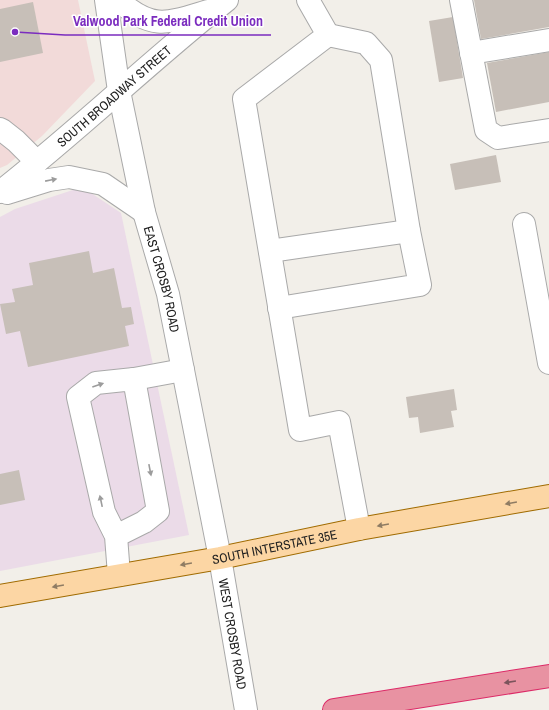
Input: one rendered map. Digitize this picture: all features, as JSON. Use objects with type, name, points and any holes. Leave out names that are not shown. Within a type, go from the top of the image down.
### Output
[{"type":"highway","points":[[336,710],[549,676]]},
{"type":"main road","name":"SOUTH INTERSTATE 35E","points":[[0,596],[220,558],[359,529],[549,496]]},
{"type":"street","name":"EAST CROSBY ROAD","points":[[106,0],[119,91],[144,212],[168,294],[220,558]]},
{"type":"street","points":[[118,0],[127,9],[159,23],[174,21],[222,4]]},
{"type":"street","points":[[279,308],[420,285],[409,231],[381,60],[366,43],[328,35],[308,0]]},
{"type":"street","points":[[461,0],[486,130],[498,138],[549,130]]},
{"type":"street","name":"SOUTH BROADWAY STREET","points":[[0,192],[222,4]]},
{"type":"street","points":[[328,35],[244,99],[300,430],[339,422],[359,529]]},
{"type":"street","points":[[471,53],[549,40]]},
{"type":"street","points":[[0,129],[16,141],[37,162]]},
{"type":"street","points":[[0,196],[50,180],[69,177],[103,184],[144,212]]},
{"type":"street","points":[[524,224],[549,363]]},
{"type":"street","points":[[270,251],[409,231]]},
{"type":"street","points":[[119,575],[116,536],[104,512],[78,397],[96,383],[134,379],[183,370]]},
{"type":"street","points":[[116,536],[144,522],[158,511],[134,379]]},
{"type":"street","name":"WEST CROSBY ROAD","points":[[220,558],[246,710]]},
{"type":"shaded area","points":[[0,0],[78,0],[95,81],[42,136],[7,165],[0,168]]},
{"type":"shaded area","points":[[82,187],[121,213],[189,535],[0,571],[0,217],[15,209]]},
{"type":"building","points":[[474,0],[549,0],[549,27],[481,39]]},
{"type":"building","points":[[33,2],[43,53],[0,62],[0,9]]},
{"type":"building","points":[[453,17],[463,78],[439,82],[429,21]]},
{"type":"building","points":[[549,52],[549,102],[496,112],[487,63]]},
{"type":"building","points":[[496,155],[501,182],[455,190],[450,164]]},
{"type":"building","points":[[89,251],[93,273],[114,268],[122,308],[131,307],[134,324],[125,326],[129,346],[28,367],[20,331],[6,334],[0,304],[15,302],[12,289],[33,285],[29,263]]},
{"type":"building","points":[[454,389],[457,410],[451,411],[454,427],[420,433],[418,417],[409,418],[406,397]]},
{"type":"building","points":[[19,470],[25,500],[0,505],[0,474]]},
{"type":"place","name":"Valwood Park Federal Credit Union","points":[[15,32]]}]
